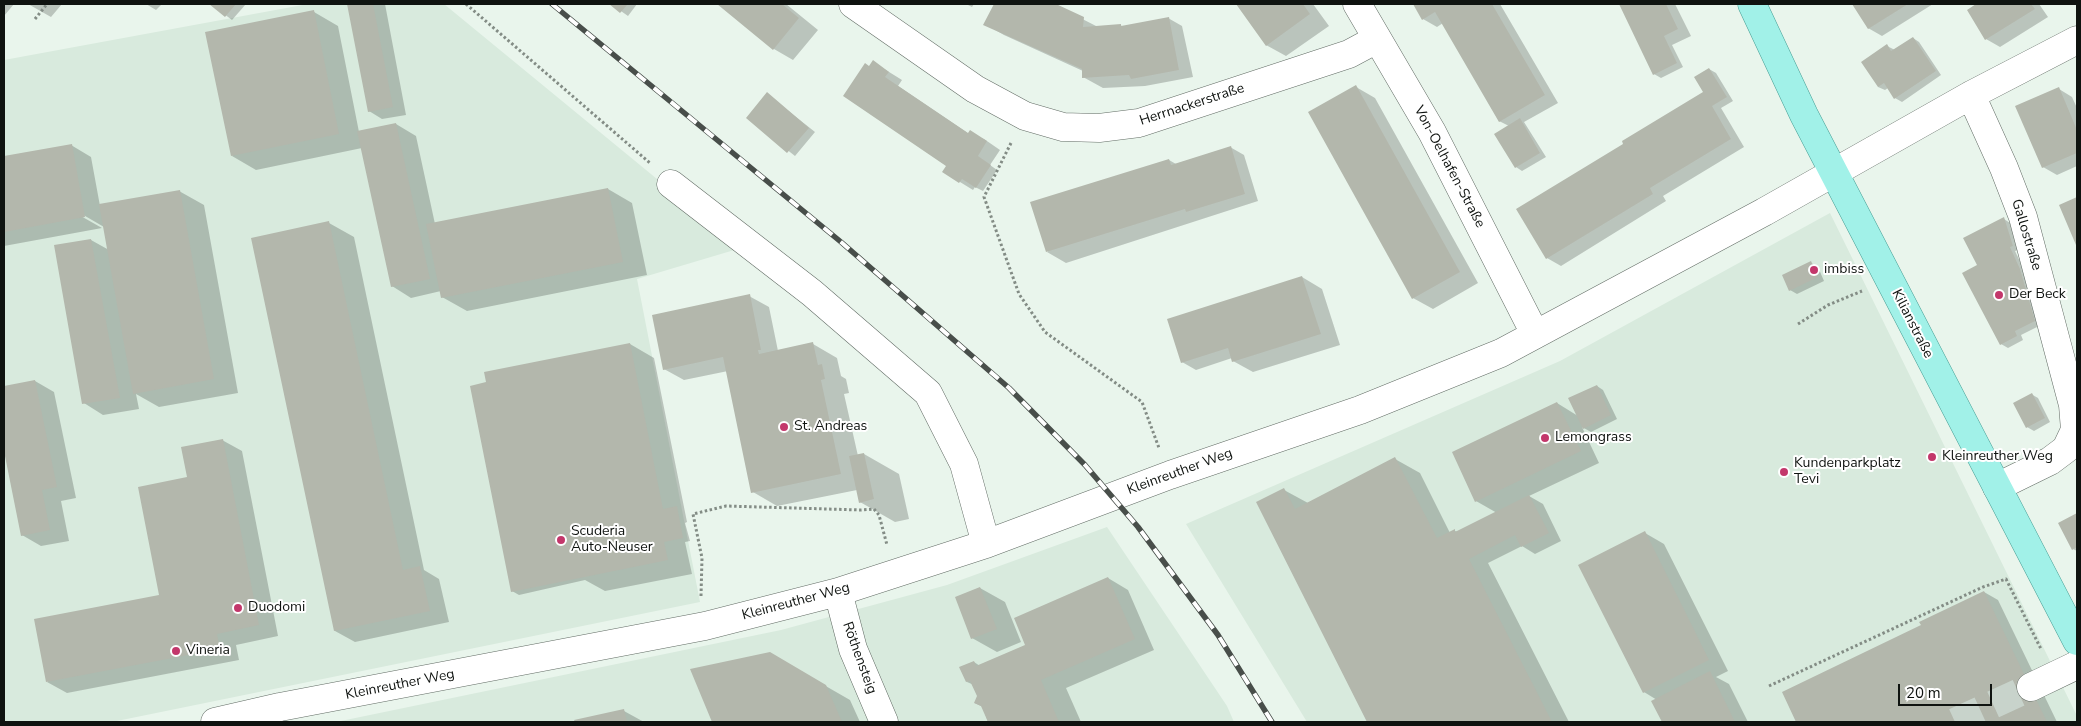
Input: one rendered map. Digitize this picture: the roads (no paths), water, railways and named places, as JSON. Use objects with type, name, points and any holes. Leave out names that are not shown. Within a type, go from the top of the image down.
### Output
[{"type":"main road","name":"Kilianstraße","points":[[1752,4],[1804,115],[2077,641]]},
{"type":"street","name":"Herrnackerstraße","points":[[853,4],[976,89],[1025,116],[1063,127],[1099,128],[1140,123],[1349,54],[1377,39]]},
{"type":"street","name":"Von-Oelhafen-Straße","points":[[1357,4],[1432,132],[1535,334]]},
{"type":"street","name":"Kleinreuther Weg","points":[[215,722],[280,707],[705,626],[838,592],[986,544],[1170,475],[1360,410],[1501,353],[1764,212],[1971,95],[2077,40]]},
{"type":"street","name":"Gallostraße","points":[[1971,95],[2023,217],[2073,405],[2074,430],[2066,449],[2050,460],[1997,488]]},
{"type":"street","points":[[671,184],[812,293],[928,393],[964,464],[986,544]]},
{"type":"street","name":"Röthensteig","points":[[838,592],[853,649],[884,722]]},
{"type":"tunnel","points":[[1955,722],[2031,687]]},
{"type":"railway","points":[[552,4],[841,242],[1009,388],[1085,465],[1138,527],[1218,635],[1272,722]]},
{"type":"place","name":"imbiss","points":[[1814,270]]},
{"type":"place","name":"Der Beck","points":[[1999,295]]},
{"type":"place","name":"St. Andreas","points":[[784,427]]},
{"type":"place","name":"Lemongrass","points":[[1545,438]]},
{"type":"place","name":"Kleinreuther Weg","points":[[1932,457]]},
{"type":"place","name":"Kundenparkplatz Tevi","points":[[1784,472]]},
{"type":"place","name":"Scuderia Auto-Neuser","points":[[561,540]]},
{"type":"place","name":"Duodomi","points":[[238,608]]},
{"type":"place","name":"Vineria","points":[[176,651]]}]
